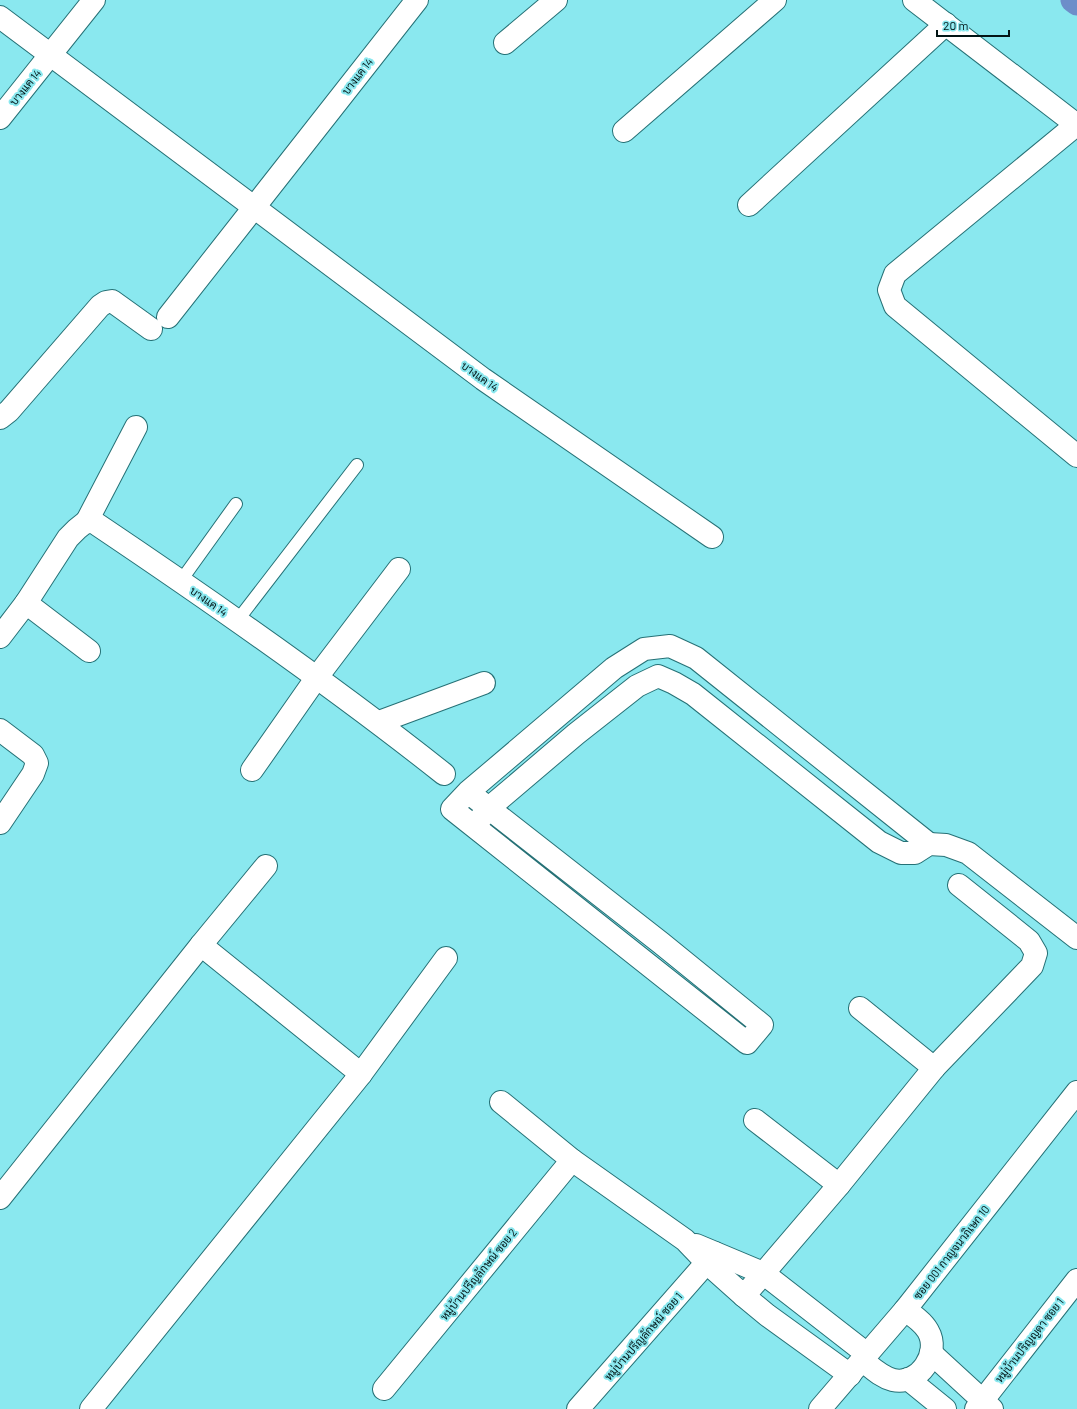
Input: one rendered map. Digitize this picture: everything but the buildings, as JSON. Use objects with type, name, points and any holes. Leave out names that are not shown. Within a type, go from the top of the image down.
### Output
[{"type":"street","name":"บางแค 14","points":[[0,118],[94,0]]},
{"type":"street","name":"บางแค 14","points":[[0,418],[9,411],[100,306],[106,302],[112,301],[160,323],[417,0]]},
{"type":"street","points":[[505,43],[556,0]]},
{"type":"street","points":[[624,131],[775,0]]},
{"type":"street","points":[[914,0],[1077,125],[895,274],[890,290],[895,306],[1077,456]]},
{"type":"street","name":"บางแค 14","points":[[0,17],[483,379],[712,537]]},
{"type":"street","points":[[749,205],[946,24]]},
{"type":"street","points":[[0,637],[26,603],[68,538],[87,521],[136,427]]},
{"type":"street","name":"บางแค 14","points":[[87,521],[95,523],[317,677],[379,722],[444,774]]},
{"type":"street","points":[[252,770],[317,677],[399,569]]},
{"type":"street","points":[[26,603],[89,651]]},
{"type":"street","points":[[468,792],[661,943],[762,1025],[747,1043],[452,810],[468,792],[614,668],[644,649],[670,646],[696,658],[930,844]]},
{"type":"street","points":[[474,826],[489,808],[576,734],[637,686],[658,676],[693,694],[879,842],[900,853],[915,853],[930,844],[946,845],[968,853],[1077,938]]},
{"type":"street","points":[[379,722],[484,683]]},
{"type":"street","points":[[0,730],[33,755],[37,763],[33,774],[0,823]]},
{"type":"street","points":[[0,1198],[201,945],[266,866]]},
{"type":"street","points":[[744,1296],[839,1185],[934,1068],[1032,966],[1036,953],[1029,941],[959,885]]},
{"type":"street","points":[[647,963],[661,943]]},
{"type":"street","points":[[201,945],[361,1074]]},
{"type":"street","points":[[91,1409],[361,1074],[446,958]]},
{"type":"street","points":[[860,1008],[934,1068]]},
{"type":"street","name":"ซอย 001 กาญจนาภิเษก 10","points":[[820,1409],[905,1310],[1077,1092]]},
{"type":"street","points":[[501,1102],[572,1160],[711,1258],[744,1296],[767,1315],[860,1363],[883,1377],[895,1380],[908,1379],[919,1374],[927,1364],[931,1353],[932,1342],[929,1332],[922,1323],[905,1310]]},
{"type":"street","points":[[755,1120],[839,1185]]},
{"type":"street","name":"หมู่บ้านปรีญลักษณ์ ซอย 2","points":[[384,1389],[572,1160]]},
{"type":"street","points":[[711,1258],[763,1273],[860,1363]]},
{"type":"street","name":"หมู่บ้านปรีญลักษณ์ ซอย 1","points":[[578,1409],[711,1258]]},
{"type":"street","name":"หมู่บ้านปริญญดา ซอย 1","points":[[983,1406],[1077,1280]]},
{"type":"street","points":[[931,1353],[961,1380],[983,1406]]},
{"type":"street","points":[[908,1379],[945,1409]]},
{"type":"lane","points":[[237,621],[357,465]]},
{"type":"lane","points":[[180,582],[236,504]]},
{"type":"waterway","points":[[1073,0],[1077,3]]}]
